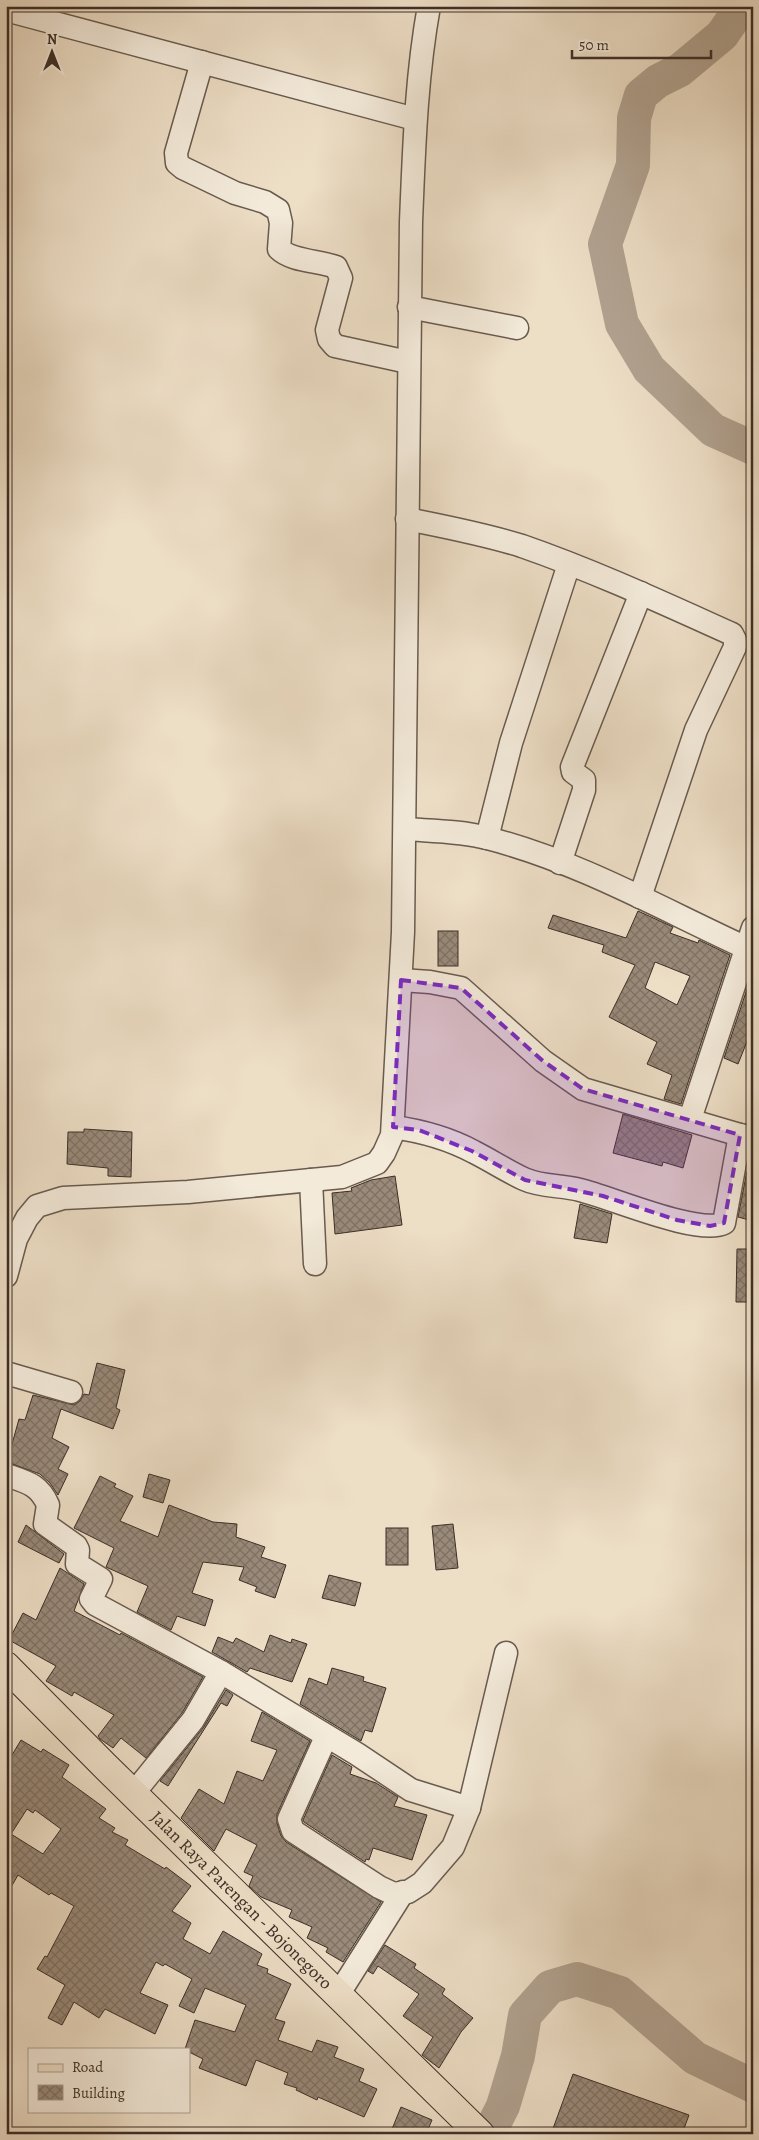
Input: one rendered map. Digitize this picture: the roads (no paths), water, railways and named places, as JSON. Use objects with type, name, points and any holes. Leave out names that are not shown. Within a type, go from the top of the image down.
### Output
[{"type":"main road","name":"Jalan Raya Parengan - Bojonegoro","points":[[6,1666],[133,1794],[478,2132]]},
{"type":"street","points":[[6,1276],[16,1240],[26,1218],[37,1206],[63,1198],[188,1192],[342,1177],[377,1162],[384,1153],[394,1127],[401,980],[404,828],[409,307],[415,120],[428,6]]},
{"type":"street","points":[[6,10],[415,120]]},
{"type":"street","points":[[202,62],[176,153],[177,163],[183,168],[235,193],[265,202],[278,210],[280,223],[279,249],[286,256],[336,267],[341,278],[327,330],[329,340],[335,346],[408,362]]},
{"type":"street","points":[[409,307],[516,328]]},
{"type":"street","points":[[407,519],[472,532],[522,546],[569,564],[732,634],[735,640],[735,647],[696,730],[640,897]]},
{"type":"street","points":[[488,838],[511,743],[569,564]]},
{"type":"street","points":[[560,863],[584,790],[584,780],[573,772],[572,767],[640,594]]},
{"type":"street","points":[[404,828],[488,838],[560,863],[750,942],[690,1119]]},
{"type":"street","points":[[394,1127],[419,1130],[438,1136],[472,1151],[525,1180],[594,1193],[677,1220],[710,1226],[718,1226],[724,1223],[746,1136],[583,1089],[544,1061],[461,988],[430,982],[401,980]]},
{"type":"street","points":[[311,1180],[314,1264]]},
{"type":"street","points":[[6,1372],[71,1392]]},
{"type":"street","points":[[6,1475],[38,1489],[48,1506],[44,1524],[76,1546],[78,1550],[77,1564],[101,1579],[91,1599],[92,1602],[221,1672],[357,1754],[411,1790],[469,1808]]},
{"type":"street","points":[[326,1737],[289,1819],[293,1831],[379,1887],[394,1894],[408,1892],[422,1883],[453,1847],[469,1808],[506,1652]]},
{"type":"street","points":[[133,1794],[193,1720],[221,1672]]},
{"type":"street","points":[[338,1995],[403,1892]]},
{"type":"waterway","points":[[742,6],[722,35],[680,70],[658,81],[641,95],[634,118],[633,165],[605,244],[622,324],[649,369],[713,430],[753,448]]},
{"type":"waterway","points":[[489,2134],[503,2106],[518,2056],[525,2015],[550,1987],[577,1979],[620,1993],[695,2058],[753,2086]]}]
